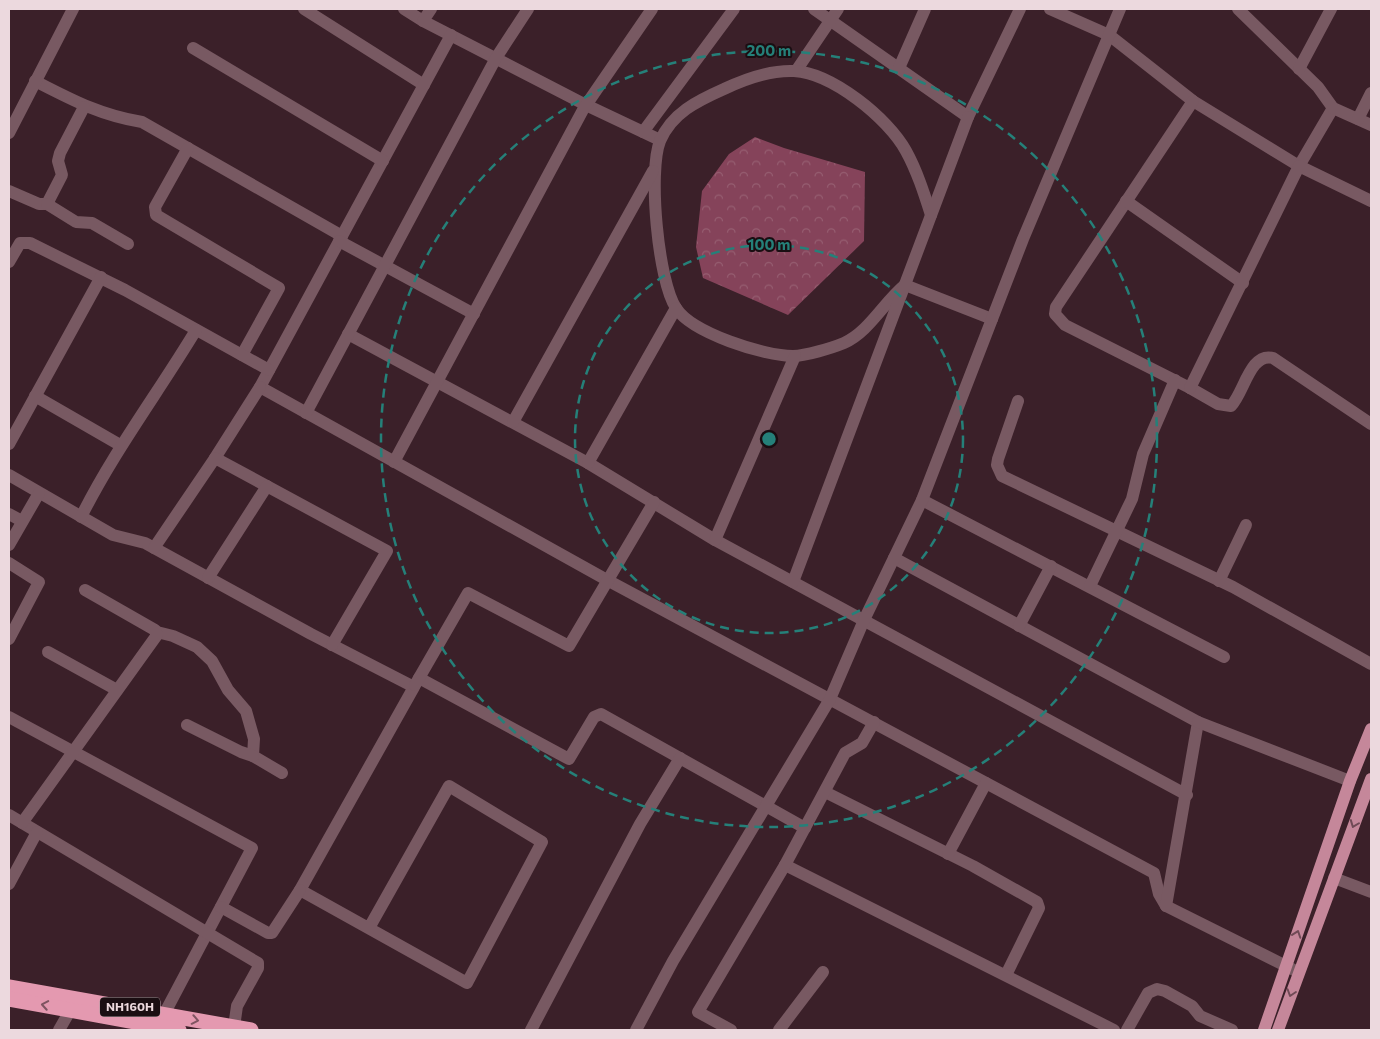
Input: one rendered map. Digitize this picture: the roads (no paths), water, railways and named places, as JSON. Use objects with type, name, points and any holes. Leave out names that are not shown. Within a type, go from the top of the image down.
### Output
[{"type":"highway","name":"NH160H","points":[[9,987],[179,1030]]},
{"type":"highway","name":"NH160H","points":[[9,999],[74,1004]]},
{"type":"highway","name":"NH160H","points":[[154,1024],[234,1027],[251,1030]]},
{"type":"main road","points":[[1264,1030],[1350,781],[1371,729]]},
{"type":"main road","points":[[1278,1030],[1371,779]]},
{"type":"street","points":[[9,133],[73,9]]},
{"type":"street","points":[[304,9],[424,85]]},
{"type":"street","points":[[404,9],[423,21],[586,105],[660,140]]},
{"type":"street","points":[[423,21],[430,9]]},
{"type":"street","points":[[306,413],[496,58],[528,9]]},
{"type":"street","points":[[394,462],[586,105],[652,9]]},
{"type":"street","points":[[643,132],[734,9]]},
{"type":"street","points":[[814,9],[968,117]]},
{"type":"street","points":[[796,71],[838,9]]},
{"type":"street","points":[[899,68],[925,9]]},
{"type":"street","points":[[793,582],[968,117],[1020,9]]},
{"type":"street","points":[[1050,9],[1109,35],[1192,101],[1299,166],[1371,201]]},
{"type":"street","points":[[636,1030],[673,961],[830,698],[864,620],[922,500],[1023,239],[1120,9]]},
{"type":"street","points":[[1238,9],[1318,87],[1333,108],[1371,125]]},
{"type":"street","points":[[1299,69],[1330,9]]},
{"type":"street","points":[[154,548],[260,387],[451,35]]},
{"type":"street","points":[[193,48],[383,161]]},
{"type":"street","points":[[513,422],[653,171],[660,140],[679,114],[689,105],[758,76],[779,71],[796,71],[835,85],[877,116],[906,149],[932,215]]},
{"type":"street","points":[[35,81],[84,107],[114,118],[142,122],[385,265],[474,314]]},
{"type":"street","points":[[1358,119],[1371,93]]},
{"type":"street","points":[[1192,101],[1056,307],[1055,314],[1065,325],[1176,380],[1218,404],[1231,406],[1258,360],[1267,356],[1273,358],[1371,424]]},
{"type":"street","points":[[47,204],[62,175],[58,161],[60,153],[84,107]]},
{"type":"street","points":[[1190,388],[1299,166],[1333,108]]},
{"type":"street","points":[[188,148],[155,207],[156,215],[279,288],[242,355]]},
{"type":"street","points":[[653,171],[658,232],[668,292],[676,308],[684,318],[712,334],[765,352],[795,356],[843,343],[854,336],[905,285]]},
{"type":"street","points":[[9,190],[39,204],[47,204],[76,222],[92,223],[128,244]]},
{"type":"street","points":[[1126,201],[1243,283]]},
{"type":"street","points":[[9,262],[20,243],[24,242],[101,277],[269,370]]},
{"type":"street","points":[[9,444],[101,277]]},
{"type":"street","points":[[905,285],[992,318]]},
{"type":"street","points":[[588,463],[676,308]]},
{"type":"street","points":[[81,517],[120,445],[169,374],[196,330]]},
{"type":"street","points":[[348,334],[588,463],[715,540],[1187,795]]},
{"type":"street","points":[[715,540],[795,356]]},
{"type":"street","points":[[1090,586],[1132,499],[1143,454],[1176,380]]},
{"type":"street","points":[[260,387],[607,580],[1154,873],[1159,894],[1166,906],[1298,972]]},
{"type":"street","points":[[35,396],[120,445]]},
{"type":"street","points":[[1018,401],[998,459],[999,472],[1002,476],[1219,581],[1371,664]]},
{"type":"street","points":[[215,458],[387,550],[332,645]]},
{"type":"street","points":[[9,475],[113,535],[145,543],[332,645],[416,682],[569,759],[597,714],[806,828]]},
{"type":"street","points":[[208,578],[267,486]]},
{"type":"street","points":[[9,545],[39,492]]},
{"type":"street","points":[[922,500],[1224,657]]},
{"type":"street","points":[[221,907],[268,933],[272,933],[300,890],[468,593],[569,646],[654,502]]},
{"type":"street","points":[[9,514],[22,521]]},
{"type":"street","points":[[1219,581],[1246,525]]},
{"type":"street","points":[[894,558],[1198,722],[1350,781]]},
{"type":"street","points":[[9,563],[39,582],[9,639]]},
{"type":"street","points":[[1019,626],[1051,566]]},
{"type":"street","points":[[85,590],[157,632],[173,636],[197,647],[212,661],[228,690],[246,711],[253,731],[253,756]]},
{"type":"street","points":[[22,823],[157,632]]},
{"type":"street","points":[[48,652],[117,690]]},
{"type":"street","points":[[9,717],[252,848],[208,932],[154,1024]]},
{"type":"street","points":[[731,1030],[698,1012],[806,828],[845,753],[862,743],[874,722]]},
{"type":"street","points":[[1166,906],[1187,795],[1198,722]]},
{"type":"street","points":[[187,725],[253,756],[282,773]]},
{"type":"street","points":[[531,1030],[640,824],[680,758]]},
{"type":"street","points":[[948,854],[986,783]]},
{"type":"street","points":[[300,890],[467,983],[542,842],[449,786],[369,928]]},
{"type":"street","points":[[825,792],[948,854],[1037,902],[1039,905],[1006,975]]},
{"type":"street","points":[[9,815],[208,932],[259,965],[237,1006],[234,1027]]},
{"type":"street","points":[[9,884],[37,832]]},
{"type":"street","points":[[785,865],[1114,1030]]},
{"type":"street","points":[[1334,878],[1371,892]]},
{"type":"street","points":[[779,1030],[823,972]]},
{"type":"street","points":[[1127,1030],[1148,993],[1157,989],[1165,991],[1192,1006],[1200,1016],[1232,1030]]},
{"type":"street","points":[[59,1030],[74,1004]]}]
